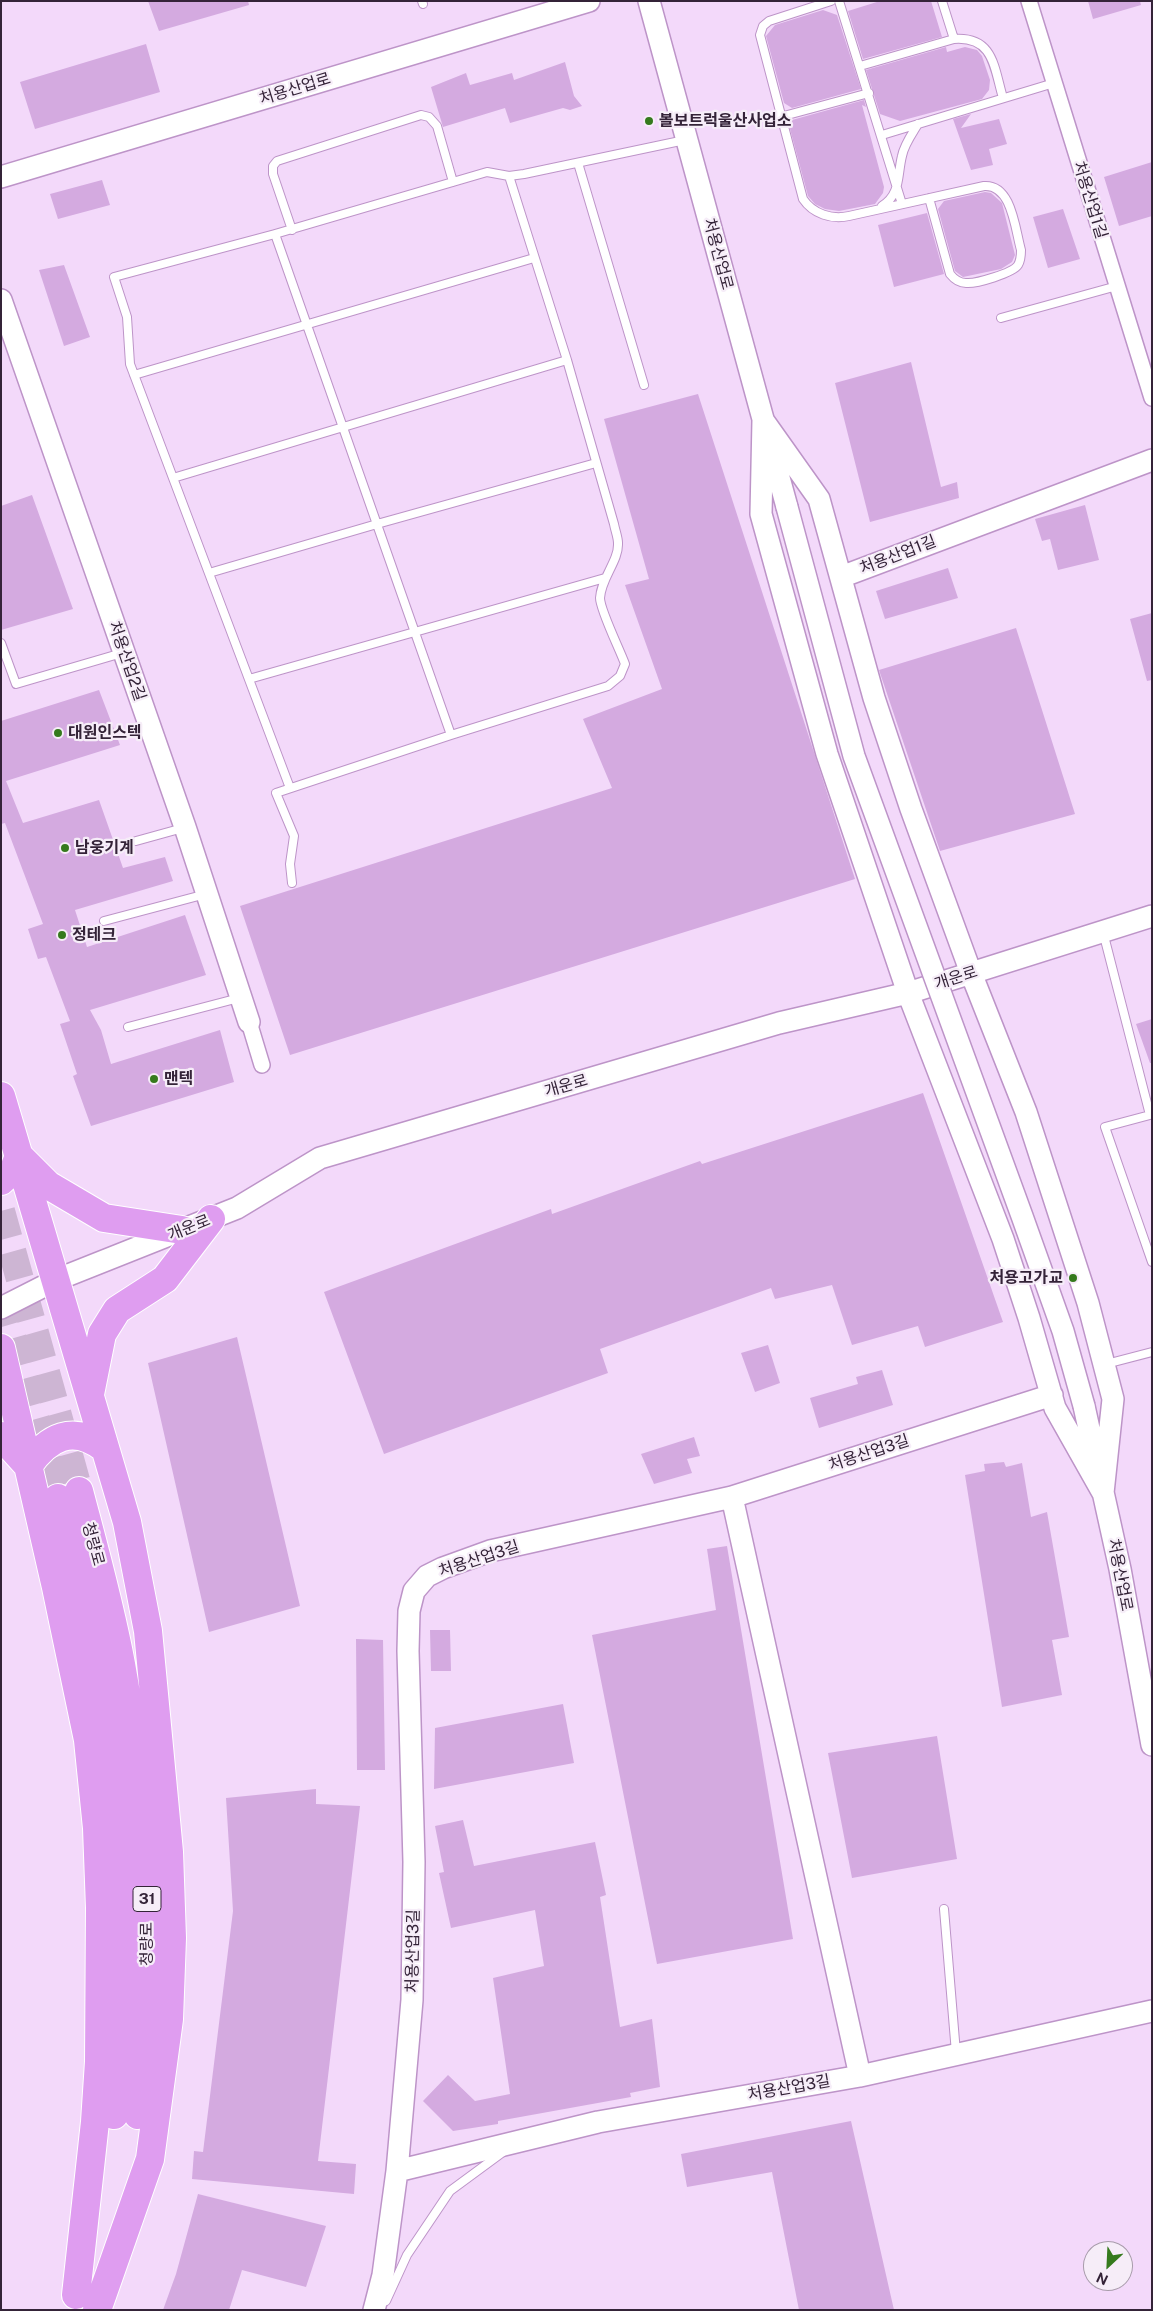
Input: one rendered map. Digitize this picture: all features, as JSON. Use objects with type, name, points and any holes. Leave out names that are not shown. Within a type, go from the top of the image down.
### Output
[{"type":"highway","points":[[1,1096],[126,1522],[148,1630],[169,1852],[172,1938],[169,2019],[150,2159],[81,2305]]},
{"type":"highway","points":[[1,1181],[14,1169],[19,1156]]},
{"type":"highway","points":[[19,1156],[48,1185],[104,1218],[182,1230]]},
{"type":"highway","points":[[89,1398],[102,1334],[116,1310],[165,1279],[211,1219]]},
{"type":"highway","points":[[1,1348],[56,1587],[88,1740],[97,1828],[100,1908],[99,2062],[81,2305]]},
{"type":"highway","points":[[1,1436],[28,1466]]},
{"type":"highway","points":[[28,1466],[38,1452],[50,1441],[62,1436],[78,1436],[93,1439],[104,1448]]},
{"type":"highway","name":"청량로","points":[[69,1494],[101,1684],[123,1878],[124,1948],[121,2032],[114,2121],[81,2305]]},
{"type":"main road","name":"처용산업로","points":[[1,177],[589,1]]},
{"type":"main road","name":"처용산업로","points":[[649,1],[854,756],[1063,1331],[1084,1406],[1120,1570],[1152,1744]]},
{"type":"main road","name":"처용산업2길","points":[[1,300],[185,827],[249,1022]]},
{"type":"main road","points":[[763,420],[819,499],[878,707],[911,809],[971,973],[1026,1112],[1088,1304],[1114,1399],[1103,1493]]},
{"type":"main road","points":[[763,420],[761,514],[826,754],[908,993],[1003,1239],[1030,1318],[1055,1408],[1103,1493]]},
{"type":"main road","name":"처용산업1길","points":[[841,577],[1152,460]]},
{"type":"main road","name":"개운로","points":[[1,1308],[56,1280],[238,1208],[320,1158],[779,1023],[908,993],[1102,930],[1152,916]]},
{"type":"main road","name":"처용산업3길","points":[[374,2310],[382,2275],[397,2171],[412,2000],[414,1862],[408,1651],[409,1611],[414,1591],[427,1576],[442,1568],[490,1552],[732,1496],[1052,1395]]},
{"type":"main road","points":[[732,1496],[860,2076]]},
{"type":"main road","name":"처용산업3길","points":[[397,2171],[598,2122],[860,2076],[1152,2011]]},
{"type":"street","name":"처용산업1길","points":[[1029,1],[1152,398]]},
{"type":"street","points":[[249,1022],[262,1065]]},
{"type":"lane","points":[[831,1],[769,21],[762,30],[760,40],[800,191],[806,205],[817,212],[841,218],[929,198],[990,185],[1001,191],[1008,203],[1021,250],[1021,258],[1018,265],[1012,271],[972,284],[955,279],[950,274],[929,198]]},
{"type":"lane","points":[[839,1],[902,204]]},
{"type":"lane","points":[[942,1],[954,39]]},
{"type":"lane","points":[[860,66],[954,39],[972,40],[986,48],[989,52],[1003,98]]},
{"type":"lane","points":[[882,135],[1054,82]]},
{"type":"lane","points":[[780,117],[869,93]]},
{"type":"lane","points":[[292,230],[273,174],[273,166],[277,161],[421,115],[429,117],[436,126],[454,182]]},
{"type":"lane","points":[[876,210],[889,202],[898,190],[902,154],[918,124]]},
{"type":"lane","points":[[290,788],[130,364],[127,317],[114,277],[292,230],[487,172],[509,176],[687,140]]},
{"type":"lane","points":[[578,163],[644,385]]},
{"type":"lane","points":[[292,883],[290,864],[294,836],[276,793],[451,735],[608,686],[620,676],[625,664],[600,601],[605,578],[616,557],[618,543],[567,360],[509,176]]},
{"type":"lane","points":[[275,234],[451,735]]},
{"type":"lane","points":[[134,375],[534,258]]},
{"type":"lane","points":[[1001,318],[1117,286]]},
{"type":"lane","points":[[173,478],[567,360]]},
{"type":"lane","points":[[209,573],[377,524],[596,464]]},
{"type":"lane","points":[[248,678],[605,578]]},
{"type":"lane","points":[[1,643],[16,684],[124,652]]},
{"type":"lane","points":[[136,841],[185,827]]},
{"type":"lane","points":[[104,921],[207,894]]},
{"type":"lane","points":[[1102,930],[1150,1115],[1105,1127],[1152,1262]]},
{"type":"lane","points":[[128,1027],[241,997]]},
{"type":"lane","points":[[1104,1365],[1152,1352]]},
{"type":"lane","points":[[944,1909],[956,2054]]},
{"type":"lane","points":[[382,2310],[407,2255],[450,2191],[519,2140]]},
{"type":"building","points":[[148,1],[248,1],[249,5],[159,31]]},
{"type":"building","points":[[880,1],[931,1],[942,37],[863,59],[848,11]]},
{"type":"building","points":[[1088,1],[1140,1],[1141,5],[1093,19]]},
{"type":"building","points":[[823,10],[837,15],[861,89],[792,108],[784,103],[766,36],[775,25]]},
{"type":"building","points":[[146,44],[160,92],[35,129],[20,82]]},
{"type":"building","points":[[946,47],[947,52],[965,47],[977,50],[982,56],[990,80],[989,90],[982,99],[900,121],[880,114],[866,70]]},
{"type":"building","points":[[565,62],[574,96],[582,106],[570,110],[563,108],[510,123],[505,108],[443,127],[431,87],[466,73],[470,85],[512,73],[514,80]]},
{"type":"building","points":[[864,100],[866,107],[862,105],[884,187],[883,193],[875,204],[839,211],[825,209],[815,204],[808,196],[790,129],[792,120]]},
{"type":"building","points":[[971,114],[961,128],[999,119],[1007,144],[989,149],[993,165],[971,170],[953,119]]},
{"type":"building","points":[[1152,162],[1152,216],[1119,226],[1104,177]]},
{"type":"building","points":[[102,180],[110,205],[58,219],[50,194]]},
{"type":"building","points":[[985,192],[991,193],[1002,203],[1015,255],[1012,262],[1001,269],[963,277],[955,271],[938,209],[944,201]]},
{"type":"building","points":[[1063,209],[1080,259],[1048,268],[1033,217]]},
{"type":"building","points":[[927,213],[944,274],[894,287],[878,225]]},
{"type":"building","points":[[64,265],[90,337],[64,346],[39,270]]},
{"type":"building","points":[[911,362],[941,487],[957,482],[959,498],[870,522],[835,383]]},
{"type":"building","points":[[698,394],[855,879],[290,1055],[240,906],[612,788],[583,719],[662,689],[625,585],[649,579],[604,419]]},
{"type":"building","points":[[32,495],[73,609],[1,630],[1,506]]},
{"type":"building","points":[[1085,505],[1099,560],[1058,570],[1050,539],[1042,541],[1035,519]]},
{"type":"building","points":[[948,568],[958,598],[885,619],[876,591]]},
{"type":"building","points":[[1152,613],[1152,680],[1147,681],[1130,619]]},
{"type":"building","points":[[1016,628],[1075,814],[940,851],[879,670]]},
{"type":"building","points":[[99,690],[120,745],[6,781],[23,823],[99,800],[123,868],[165,857],[173,881],[75,910],[87,947],[185,915],[206,975],[90,1010],[101,1030],[111,1064],[220,1030],[234,1082],[91,1126],[73,1076],[77,1074],[60,1024],[70,1021],[46,957],[38,959],[28,929],[43,924],[5,823],[1,824],[1,721]]},
{"type":"building","points":[[1152,1019],[1152,1063],[1150,1063],[1136,1024]]},
{"type":"building","points":[[923,1093],[1003,1322],[925,1347],[918,1326],[852,1345],[832,1285],[775,1299],[771,1288],[600,1349],[608,1373],[384,1454],[324,1292],[551,1209],[552,1214],[700,1161],[702,1164]]},
{"type":"building","points":[[237,1337],[300,1606],[209,1632],[148,1363]]},
{"type":"building","points":[[768,1345],[780,1383],[755,1392],[741,1353]]},
{"type":"building","points":[[882,1370],[893,1405],[819,1428],[810,1398],[858,1384],[856,1377]]},
{"type":"building","points":[[694,1437],[700,1456],[687,1459],[692,1473],[654,1484],[641,1454]]},
{"type":"building","points":[[1004,1462],[1006,1467],[1022,1463],[1031,1517],[1047,1512],[1069,1637],[1052,1640],[1062,1695],[1002,1707],[965,1475],[985,1471],[984,1464]]},
{"type":"building","points":[[727,1546],[793,1939],[657,1964],[592,1635],[716,1610],[707,1549]]},
{"type":"building","points":[[430,1630],[450,1630],[451,1671],[431,1671]]},
{"type":"building","points":[[356,1639],[383,1640],[385,1770],[357,1770]]},
{"type":"building","points":[[563,1704],[574,1763],[434,1789],[435,1728]]},
{"type":"building","points":[[937,1736],[957,1859],[852,1878],[828,1753]]},
{"type":"building","points":[[316,1789],[316,1804],[360,1806],[318,2161],[356,2164],[354,2194],[192,2179],[194,2151],[203,2152],[233,1911],[226,1798]]},
{"type":"building","points":[[463,1820],[474,1866],[595,1842],[606,1895],[600,1897],[620,2027],[652,2019],[660,2087],[630,2093],[631,2097],[498,2121],[498,2124],[453,2131],[423,2101],[448,2075],[475,2101],[510,2094],[493,1978],[544,1966],[535,1910],[451,1928],[439,1873],[444,1872],[435,1826]]},
{"type":"building","points":[[851,2121],[894,2310],[799,2310],[772,2172],[687,2187],[681,2154]]},
{"type":"building","points":[[198,2194],[326,2226],[306,2287],[242,2270],[229,2310],[163,2310],[176,2274]]},
{"type":"tunnel","points":[[1,1211],[79,1491]]},
{"type":"tunnel","points":[[1,1298],[58,1498]]},
{"type":"place","name":"볼보트럭울산사업소","points":[[649,121]]},
{"type":"place","name":"대원인스텍","points":[[58,733]]},
{"type":"place","name":"남웅기계","points":[[65,848]]},
{"type":"place","name":"정테크","points":[[62,935]]},
{"type":"place","name":"맨텍","points":[[154,1079]]},
{"type":"place","name":"처용고가교","points":[[1073,1278]]}]
